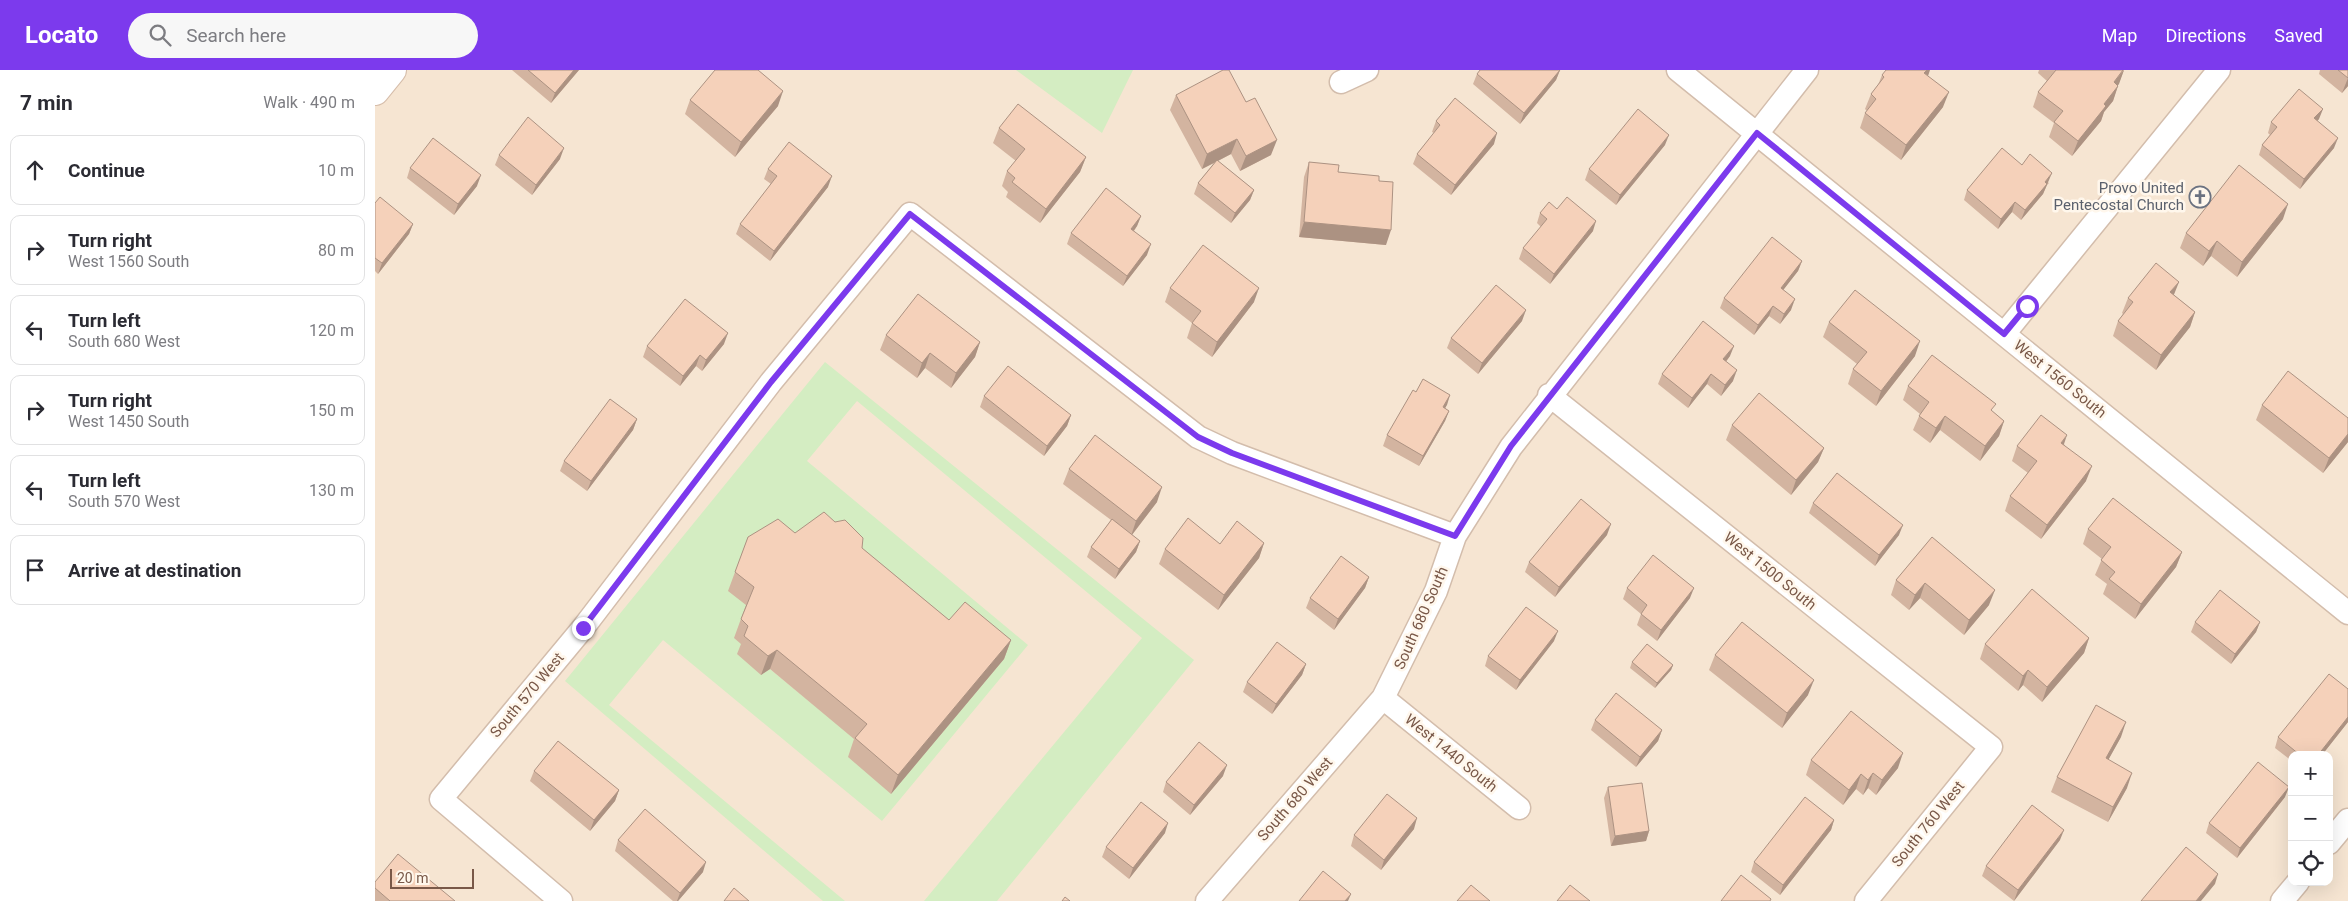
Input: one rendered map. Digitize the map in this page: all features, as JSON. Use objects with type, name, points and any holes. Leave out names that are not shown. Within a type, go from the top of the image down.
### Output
[{"type":"main road","points":[[375,90],[392,70]]},
{"type":"street","points":[[1341,82],[1367,70]]},
{"type":"street","name":"West 1560 South","points":[[1678,70],[2348,613]]},
{"type":"street","points":[[1455,536],[1511,446],[1549,395],[1807,70]]},
{"type":"street","points":[[2004,334],[2219,70]]},
{"type":"street","name":"South 570 West","points":[[561,901],[441,799],[583,628],[771,382],[910,214],[1198,437],[1232,453],[1455,536]]},
{"type":"street","name":"West 1500 South","points":[[1549,395],[1991,747]]},
{"type":"street","name":"South 680 South","points":[[1383,698],[1437,591],[1455,536]]},
{"type":"street","name":"West 1440 South","points":[[1383,698],[1519,808]]},
{"type":"street","name":"South 680 West","points":[[1207,901],[1383,698]]},
{"type":"street","name":"South 760 West","points":[[1866,901],[1991,747]]},
{"type":"street","points":[[2331,841],[2348,820]]},
{"type":"street","points":[[2283,901],[2295,886]]},
{"type":"shaded area","points":[[375,70],[2348,70],[2348,901],[375,901]]},
{"type":"green space","points":[[1016,70],[1133,70],[1102,133]]},
{"type":"green space","points":[[825,362],[1194,660],[997,901],[924,901],[1142,638],[857,401],[807,461],[1028,645],[882,821],[663,640],[609,705],[845,901],[823,901],[565,681]],"holes":[[[747,605],[1004,659],[860,743],[770,669],[761,674],[741,644]]]},
{"type":"building","points":[[528,70],[574,70],[555,93]]},
{"type":"building","points":[[715,70],[758,70],[783,91],[741,142],[690,100]]},
{"type":"building","points":[[1223,70],[1229,70],[1246,102],[1255,98],[1277,140],[1246,156],[1237,139],[1207,154],[1176,95]]},
{"type":"building","points":[[1480,70],[1560,70],[1524,113],[1477,74]]},
{"type":"building","points":[[1886,70],[1927,70],[1924,73],[1949,92],[1906,145],[1865,113],[1876,99],[1871,94],[1884,77],[1882,75]]},
{"type":"building","points":[[2056,70],[2123,70],[2114,82],[2118,86],[2104,104],[2106,106],[2078,141],[2054,122],[2063,111],[2038,92]]},
{"type":"building","points":[[2338,70],[2348,70],[2348,78]]},
{"type":"building","points":[[2299,89],[2323,109],[2314,118],[2338,138],[2304,179],[2262,145],[2277,127],[2271,122]]},
{"type":"building","points":[[1455,98],[1497,133],[1455,185],[1417,154],[1440,125],[1436,121]]},
{"type":"building","points":[[1018,104],[1086,157],[1046,209],[1012,182],[1015,178],[1007,171],[1025,149],[999,128]]},
{"type":"building","points":[[1638,109],[1669,135],[1620,195],[1589,169]]},
{"type":"building","points":[[528,117],[564,148],[536,185],[499,155]]},
{"type":"building","points":[[433,138],[481,175],[458,204],[410,168]]},
{"type":"building","points":[[789,142],[832,176],[774,251],[740,224],[777,176],[768,169]]},
{"type":"building","points":[[2002,148],[2022,165],[2030,154],[2052,173],[2045,182],[2047,184],[2025,210],[2015,202],[2001,219],[1967,190]]},
{"type":"building","points":[[1217,160],[1254,190],[1235,213],[1198,183]]},
{"type":"building","points":[[1309,162],[1339,165],[1338,172],[1379,176],[1379,181],[1393,182],[1391,230],[1304,222]]},
{"type":"building","points":[[2239,165],[2288,204],[2242,262],[2217,241],[2209,251],[2186,233]]},
{"type":"building","points":[[1106,188],[1141,216],[1131,229],[1151,244],[1127,276],[1071,233]]},
{"type":"building","points":[[380,197],[413,224],[382,263],[375,258],[375,203]]},
{"type":"building","points":[[1567,197],[1596,221],[1554,274],[1523,248],[1547,219],[1540,213],[1549,202],[1557,209]]},
{"type":"building","points":[[1772,237],[1802,261],[1781,288],[1795,299],[1784,314],[1773,306],[1758,325],[1724,298]]},
{"type":"building","points":[[1203,245],[1259,288],[1217,342],[1192,323],[1201,311],[1170,288]]},
{"type":"building","points":[[2156,263],[2179,282],[2170,292],[2195,312],[2161,355],[2118,321],[2133,302],[2128,298]]},
{"type":"building","points":[[1496,285],[1526,310],[1482,363],[1451,338]]},
{"type":"building","points":[[1855,290],[1920,341],[1881,391],[1853,369],[1867,352],[1829,322]]},
{"type":"building","points":[[918,294],[980,342],[956,373],[930,353],[922,363],[886,335]]},
{"type":"building","points":[[685,299],[728,333],[706,360],[700,355],[683,376],[647,346]]},
{"type":"building","points":[[1703,321],[1734,346],[1723,359],[1737,370],[1725,385],[1711,374],[1692,398],[1662,374]]},
{"type":"building","points":[[1932,355],[1996,404],[1991,410],[2004,421],[1985,446],[1945,416],[1936,428],[1919,416],[1929,402],[1908,386]]},
{"type":"building","points":[[1008,366],[1071,415],[1047,446],[984,396]]},
{"type":"building","points":[[2288,371],[2348,418],[2348,434],[2329,458],[2262,405]]},
{"type":"building","points":[[1423,379],[1450,395],[1443,407],[1449,411],[1423,456],[1387,435],[1413,390],[1416,392]]},
{"type":"building","points":[[1759,393],[1824,448],[1796,480],[1732,425]]},
{"type":"building","points":[[610,399],[637,419],[591,481],[564,461]]},
{"type":"building","points":[[2041,415],[2067,435],[2061,443],[2092,466],[2047,525],[2010,496],[2037,461],[2017,446]]},
{"type":"building","points":[[1095,435],[1162,487],[1136,521],[1069,469]]},
{"type":"building","points":[[1837,473],[1903,525],[1879,555],[1813,503]]},
{"type":"building","points":[[2113,498],[2182,552],[2141,604],[2109,579],[2115,572],[2101,560],[2111,547],[2088,529]]},
{"type":"building","points":[[1581,499],[1611,524],[1559,587],[1529,562]]},
{"type":"building","points":[[824,512],[835,522],[845,520],[863,538],[862,548],[949,620],[965,602],[1011,640],[898,775],[855,738],[867,724],[777,650],[768,656],[744,636],[748,626],[741,619],[754,587],[735,572],[748,537],[778,519],[795,533]]},
{"type":"building","points":[[1188,518],[1220,544],[1237,521],[1264,543],[1224,595],[1165,549]]},
{"type":"building","points":[[1112,519],[1140,541],[1119,569],[1091,547]]},
{"type":"building","points":[[1932,537],[1995,590],[1969,620],[1925,583],[1915,595],[1896,580]]},
{"type":"building","points":[[1653,555],[1694,588],[1661,630],[1641,614],[1647,605],[1627,588]]},
{"type":"building","points":[[1341,556],[1369,577],[1338,619],[1310,598]]},
{"type":"building","points":[[2032,589],[2089,638],[2047,687],[2028,670],[2023,676],[1985,644]]},
{"type":"building","points":[[2220,590],[2260,622],[2235,654],[2195,622]]},
{"type":"building","points":[[1526,607],[1558,631],[1520,680],[1488,656]]},
{"type":"building","points":[[1742,622],[1814,680],[1787,713],[1715,655]]},
{"type":"building","points":[[1277,642],[1306,664],[1276,704],[1247,682]]},
{"type":"building","points":[[1647,644],[1673,665],[1657,683],[1632,662]]},
{"type":"building","points":[[2329,674],[2348,689],[2348,717],[2321,751],[2295,751],[2278,737]]},
{"type":"building","points":[[1616,693],[1662,730],[1640,757],[1595,720]]},
{"type":"building","points":[[2096,705],[2126,722],[2106,758],[2132,773],[2113,807],[2057,777]]},
{"type":"building","points":[[1851,711],[1903,753],[1882,780],[1873,773],[1868,780],[1861,774],[1849,790],[1811,760]]},
{"type":"building","points":[[558,741],[619,790],[594,820],[534,771]]},
{"type":"building","points":[[1199,742],[1227,765],[1194,805],[1166,782]]},
{"type":"building","points":[[2258,762],[2288,786],[2240,848],[2209,823]]},
{"type":"building","points":[[1642,783],[1649,831],[1615,836],[1608,787]]},
{"type":"building","points":[[1387,794],[1417,818],[1384,860],[1354,835]]},
{"type":"building","points":[[1805,797],[1834,820],[1783,885],[1754,862]]},
{"type":"building","points":[[1141,802],[1168,823],[1133,868],[1106,847]]},
{"type":"building","points":[[2032,805],[2064,830],[2018,890],[1986,866]]},
{"type":"building","points":[[645,809],[706,862],[680,893],[618,840]]},
{"type":"building","points":[[2186,847],[2218,874],[2196,901],[2141,901]]},
{"type":"building","points":[[398,854],[455,901],[390,901],[375,888],[375,882]]},
{"type":"building","points":[[1323,871],[1351,894],[1345,901],[1299,901]]},
{"type":"building","points":[[1741,875],[1771,899],[1770,901],[1721,901]]},
{"type":"building","points":[[1471,885],[1490,901],[1457,901]]},
{"type":"building","points":[[1570,885],[1590,901],[1557,901]]},
{"type":"building","points":[[734,888],[749,901],[724,901]]},
{"type":"building","points":[[1065,897],[1070,901],[1062,901]]},
{"type":"place","name":"Provo United Pentecostal Church","points":[[2200,197]]},
{"type":"route","points":[[583,628],[771,382],[910,214],[1198,437],[1232,453],[1455,536],[1511,446],[1549,395],[1757,133],[2004,334],[2027,306]]}]
